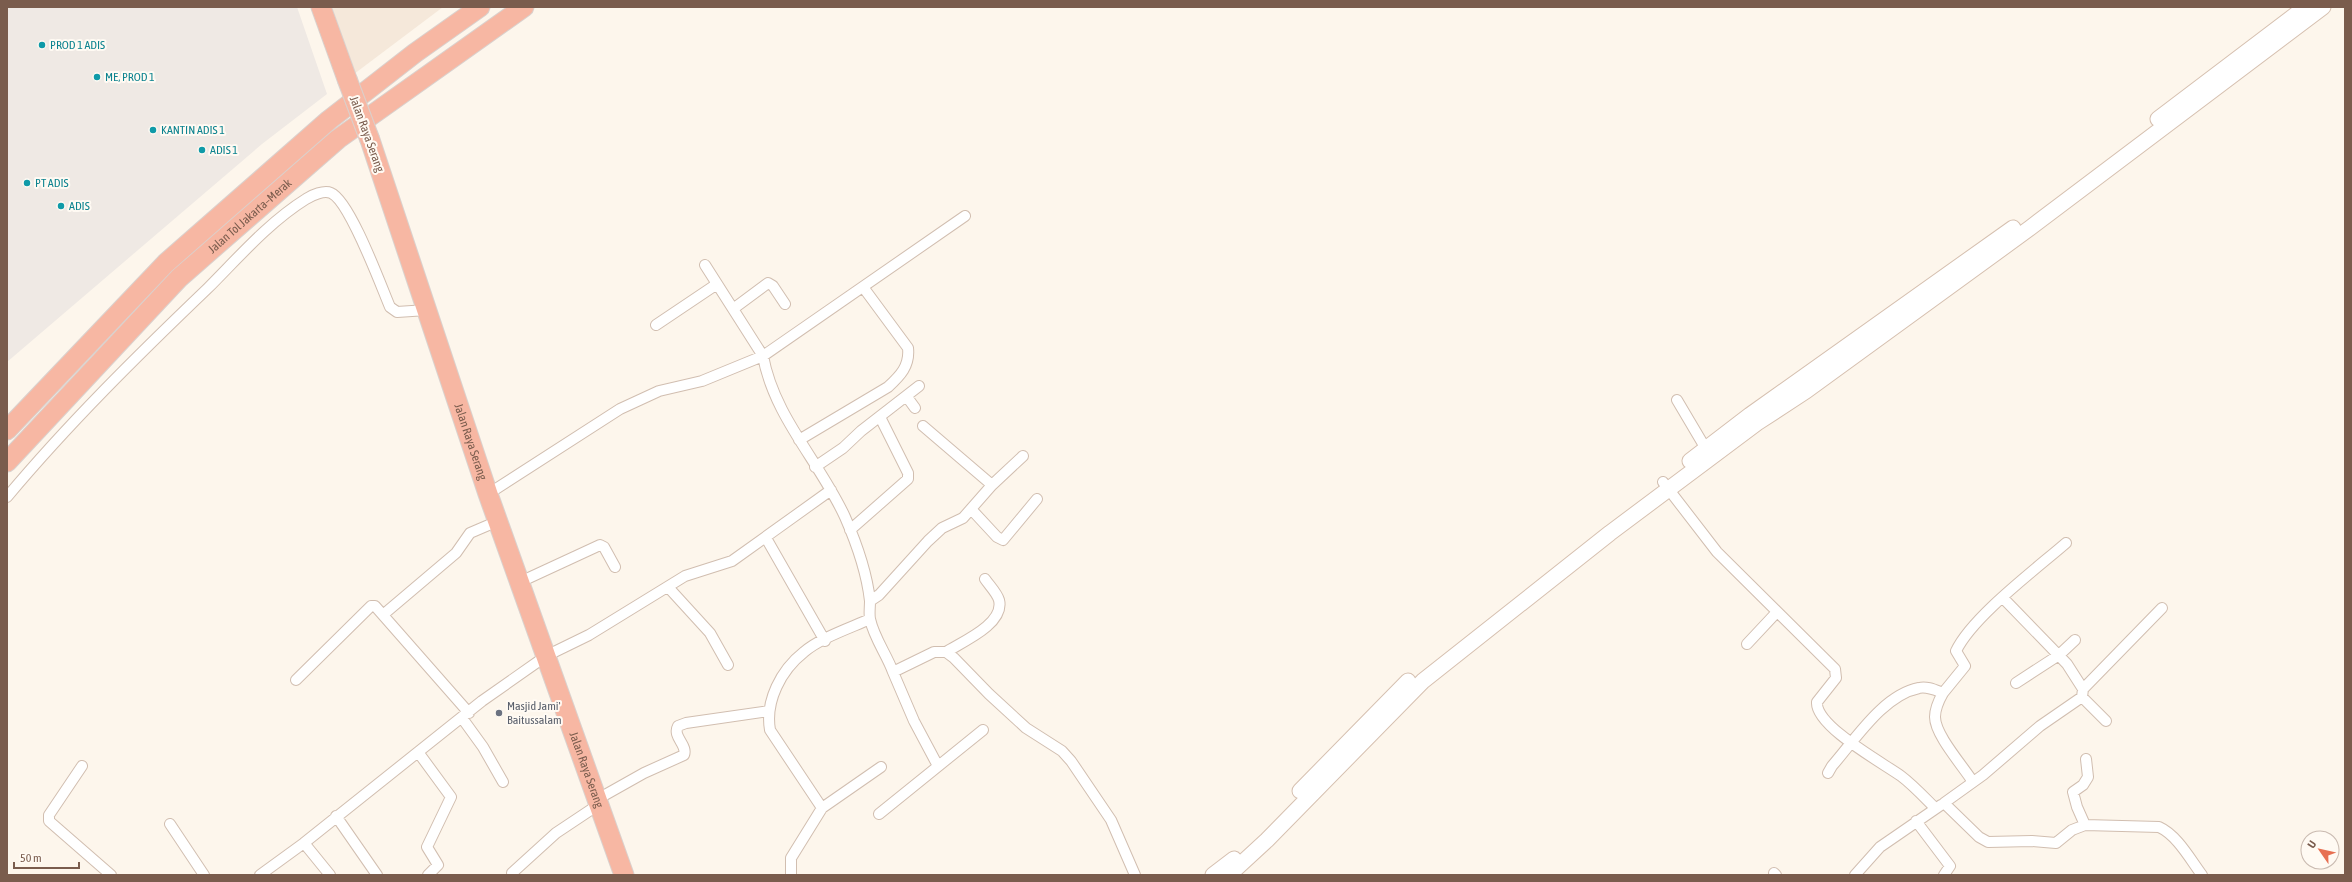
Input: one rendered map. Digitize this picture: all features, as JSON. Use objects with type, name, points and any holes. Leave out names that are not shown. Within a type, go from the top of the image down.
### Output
[{"type":"highway","name":"Jalan Raya Serang","points":[[321,7],[370,140],[488,494],[624,875]]},
{"type":"highway","name":"Jalan Tol Jakarta–Merak","points":[[7,430],[166,263],[329,120],[415,53],[480,7]]},
{"type":"highway","name":"Jalan Tol Jakarta–Merak","points":[[7,462],[185,272],[338,139],[524,7]]},
{"type":"street","points":[[1229,875],[1267,840],[1423,681],[1610,533],[1666,486],[1706,448],[1750,415],[2041,208],[2305,7]]},
{"type":"street","points":[[1213,875],[1227,865],[1255,839],[1357,732],[1416,674],[1601,528],[1806,391],[2030,228],[2323,7]]},
{"type":"street","points":[[7,497],[44,454],[137,356],[265,233],[307,198],[323,192],[331,193],[340,200],[350,215],[390,308],[397,312],[427,310]]},
{"type":"street","points":[[488,494],[620,409],[659,391],[702,381],[763,356],[965,216]]},
{"type":"street","points":[[704,265],[763,356],[766,372],[780,407],[799,440],[832,490],[850,530],[870,601],[870,619],[914,721],[938,766]]},
{"type":"street","points":[[733,309],[768,283],[773,286],[785,304]]},
{"type":"street","points":[[656,325],[717,284]]},
{"type":"street","points":[[799,440],[888,387],[899,377],[907,365],[909,358],[908,348],[863,287]]},
{"type":"street","points":[[816,467],[843,448],[853,438],[907,397],[919,386]]},
{"type":"street","points":[[907,397],[915,408]]},
{"type":"street","points":[[1677,400],[1706,448]]},
{"type":"street","points":[[850,530],[908,479],[908,473],[880,417]]},
{"type":"street","points":[[923,426],[992,485]]},
{"type":"street","points":[[870,601],[879,594],[937,532],[952,522],[963,518],[992,485],[1023,456]]},
{"type":"street","points":[[1666,486],[1717,552],[1835,669],[1836,678],[1817,702],[1816,708],[1830,724],[1852,743],[1901,776],[1940,805],[1979,837],[1988,842],[2032,841],[2056,843],[2072,830],[2085,825],[2159,827],[2166,830],[2174,838],[2202,875]]},
{"type":"street","points":[[260,875],[304,843],[418,752],[546,656],[590,635],[668,586],[698,571],[732,561],[832,490]]},
{"type":"street","points":[[971,509],[997,537],[1003,540],[1037,499]]},
{"type":"street","points":[[384,614],[456,553],[470,533],[498,521]]},
{"type":"street","points":[[766,538],[825,641]]},
{"type":"street","points":[[1973,782],[1944,739],[1936,722],[1936,708],[1943,693],[1965,666],[1964,662],[1956,654],[1958,647],[1975,625],[2003,598],[2066,543]]},
{"type":"street","points":[[520,582],[600,545],[604,548],[615,568]]},
{"type":"street","points":[[893,672],[934,652],[946,652],[992,622],[999,606],[999,599],[985,579]]},
{"type":"street","points":[[668,586],[710,633],[728,665]]},
{"type":"street","points":[[2003,598],[2059,655],[2082,693],[2106,721]]},
{"type":"street","points":[[296,680],[371,606],[379,609],[466,716],[503,782]]},
{"type":"street","points":[[1854,875],[1880,847],[1973,782],[2082,693],[2162,608]]},
{"type":"street","points":[[1747,644],[1777,612]]},
{"type":"street","points":[[822,808],[770,730],[769,711],[774,693],[792,664],[804,651],[870,619]]},
{"type":"street","points":[[2016,683],[2059,655],[2074,640]]},
{"type":"street","points":[[946,652],[1026,728],[1062,751],[1071,760],[1110,820],[1135,875]]},
{"type":"street","points":[[1828,773],[1832,766],[1852,743],[1894,698],[1920,688],[1930,688],[1943,693]]},
{"type":"street","points":[[512,873],[556,833],[597,802],[644,773],[684,755],[684,748],[676,734],[678,726],[686,723],[769,711]]},
{"type":"street","points":[[880,814],[982,730]]},
{"type":"street","points":[[418,752],[451,797],[428,841],[428,850],[438,865],[428,875]]},
{"type":"street","points":[[2085,825],[2076,807],[2073,792],[2083,785],[2088,777],[2086,758]]},
{"type":"street","points":[[82,766],[49,815],[49,821],[111,875]]},
{"type":"street","points":[[791,875],[791,858],[822,808],[881,767]]},
{"type":"street","points":[[336,816],[377,875]]},
{"type":"street","points":[[1916,821],[1950,866],[1944,875]]},
{"type":"street","points":[[170,824],[204,875]]},
{"type":"street","points":[[304,843],[330,875]]},
{"type":"shaded area","points":[[7,7],[297,7],[327,94],[262,144],[7,362]]},
{"type":"shaded area","points":[[332,7],[443,7],[354,74]]},
{"type":"place","name":"PROD 1 ADIS","points":[[42,45]]},
{"type":"place","name":"ME, PROD 1","points":[[97,77]]},
{"type":"place","name":"KANTIN ADIS 1","points":[[153,130]]},
{"type":"place","name":"ADIS 1","points":[[202,150]]},
{"type":"place","name":"PT ADIS","points":[[27,183]]},
{"type":"place","name":"ADIS","points":[[61,206]]},
{"type":"place","name":"Masjid Jami' Baitussalam","points":[[499,713]]}]
